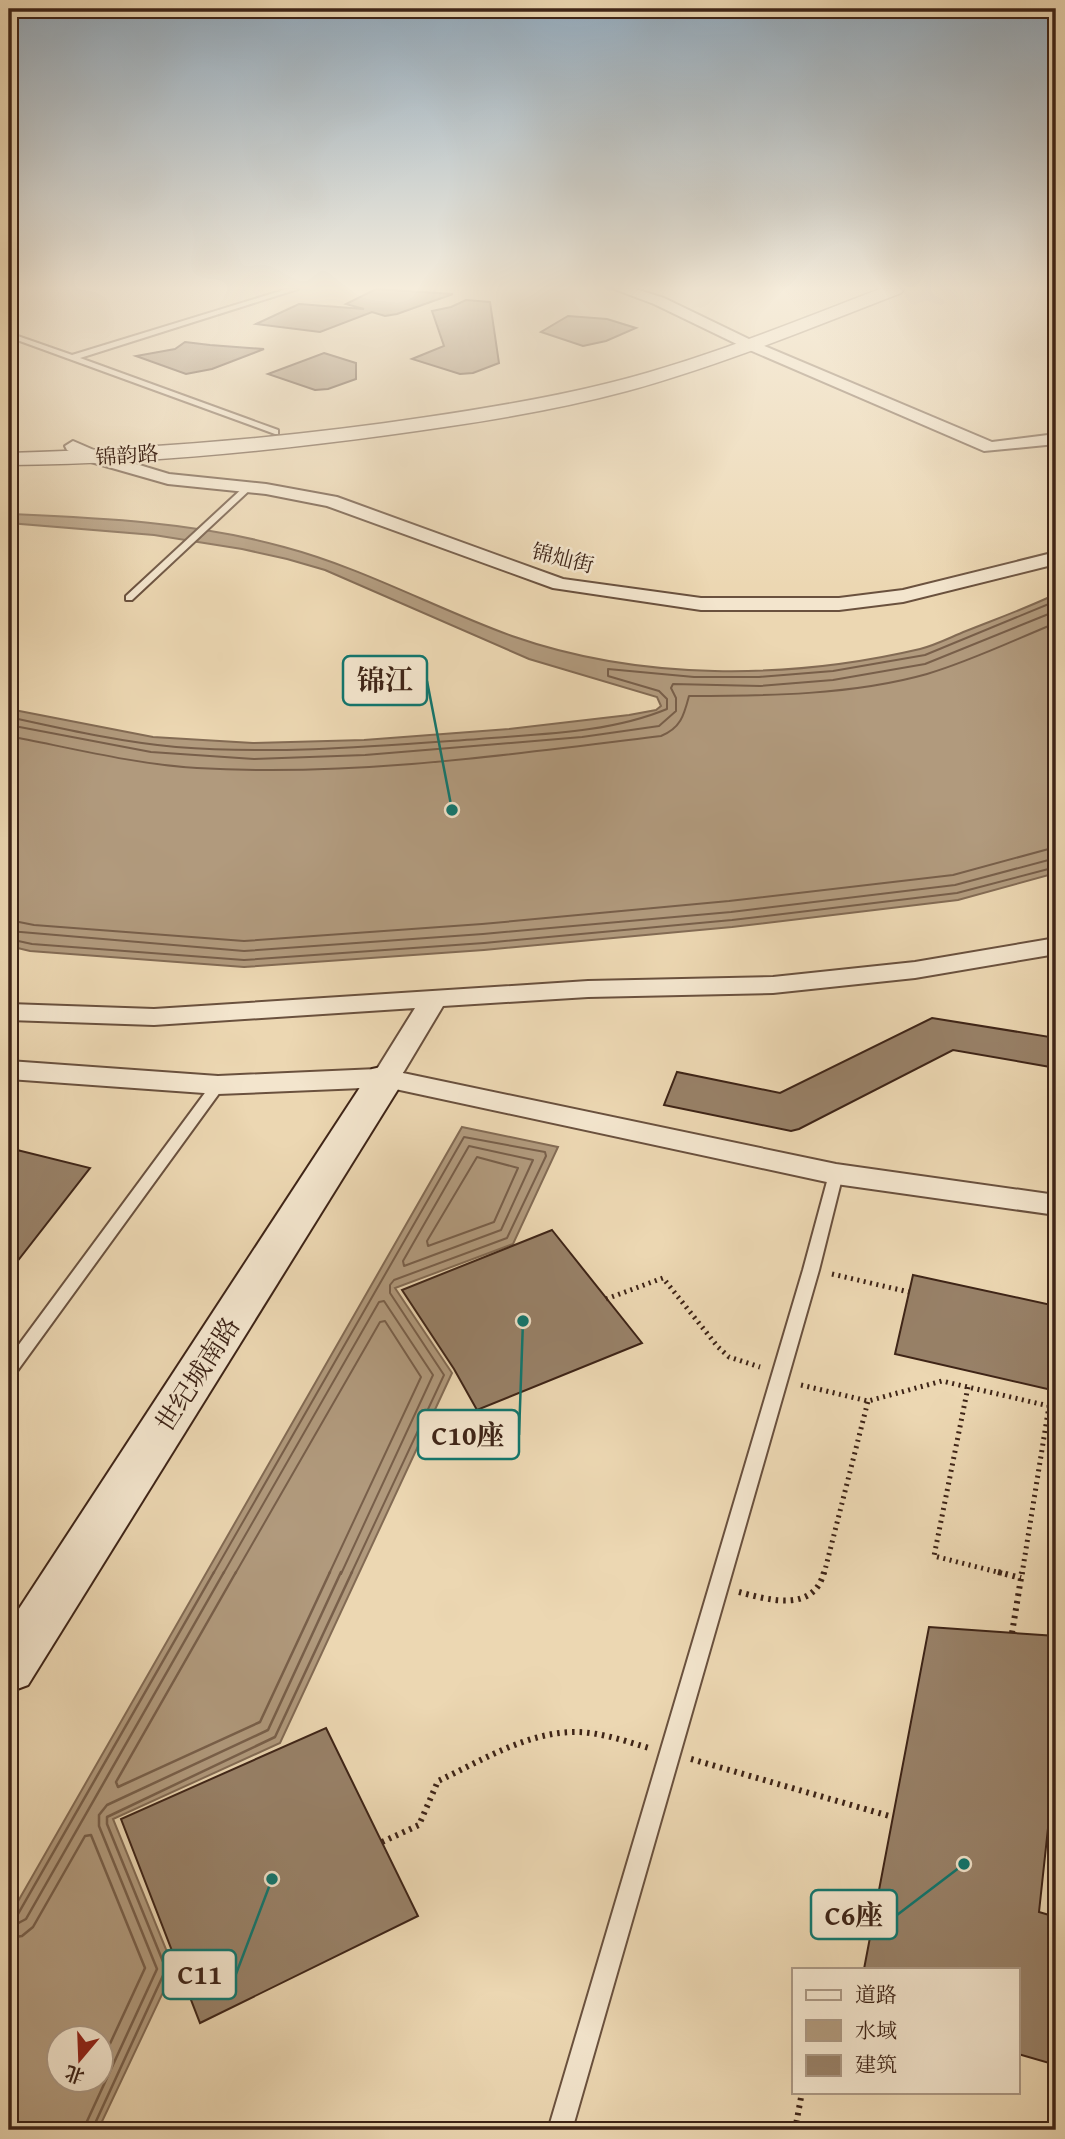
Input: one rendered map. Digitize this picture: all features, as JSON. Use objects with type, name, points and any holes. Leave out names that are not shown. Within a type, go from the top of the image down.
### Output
[{"type":"main road","name":"世纪城南路","points":[[9,1669],[386,1078]]},
{"type":"street","name":"锦韵路","points":[[9,448],[153,443],[275,432],[411,416],[559,389]]},
{"type":"street","name":"锦韵路","points":[[9,459],[97,458],[244,446],[459,418],[610,389]]},
{"type":"street","points":[[853,389],[990,447],[1056,439]]},
{"type":"street","name":"锦灿街","points":[[73,446],[97,458],[168,480],[249,487],[331,501],[560,584],[701,604],[757,607],[839,604],[903,596],[948,587],[1056,558]]},
{"type":"street","points":[[9,1012],[153,1017],[589,989],[773,985],[915,970],[1056,946]]},
{"type":"street","points":[[386,1078],[433,1000]]},
{"type":"street","points":[[9,1070],[218,1084],[386,1078],[836,1174],[1056,1205]]},
{"type":"lane","points":[[157,389],[275,432]]},
{"type":"lane","points":[[129,598],[249,487]]},
{"type":"lane","points":[[9,1370],[218,1084]]},
{"type":"lane","points":[[560,2130],[780,1376],[836,1174]]},
{"type":"path","points":[[606,1299],[663,1278],[729,1357],[780,1376],[868,1401],[942,1381],[1056,1408]]},
{"type":"path","points":[[858,1280],[909,1292]]},
{"type":"path","points":[[968,1387],[934,1556],[1021,1578]]},
{"type":"path","points":[[719,1587],[789,1602],[813,1595],[821,1585],[868,1401]]},
{"type":"path","points":[[1012,1633],[1049,1406]]},
{"type":"path","points":[[382,1842],[419,1825],[438,1781],[538,1738],[573,1732],[604,1735],[893,1817]]},
{"type":"path","points":[[795,2130],[802,2094]]},
{"type":"water","points":[[9,514],[78,517],[182,527],[284,547],[371,577],[512,636],[561,651],[663,668],[767,670],[870,659],[932,645],[1056,594],[1056,873],[958,900],[732,927],[484,950],[244,967],[30,951],[9,946],[9,709],[153,737],[253,743],[364,740],[509,729],[629,715],[656,710],[661,706],[657,697],[529,659],[325,570],[242,549],[154,535],[9,523]]},
{"type":"water","points":[[462,1127],[558,1147],[513,1244],[395,1288],[452,1373],[280,1743],[113,1819],[174,1969],[116,2092],[116,2024],[46,2024],[46,2094],[115,2094],[98,2130],[9,2130],[9,1917]]},
{"type":"building","points":[[932,1018],[1056,1038],[1056,1068],[953,1050],[791,1131],[664,1105],[677,1072],[780,1093]]},
{"type":"building","points":[[9,1148],[90,1168],[9,1272]]},
{"type":"building","points":[[552,1230],[642,1343],[477,1410],[454,1369],[402,1290]]},
{"type":"building","points":[[913,1275],[1056,1306],[1056,1391],[895,1354]]},
{"type":"building","points":[[929,1627],[1056,1636],[1056,1754],[1039,1912],[1056,1917],[1056,2065],[1020,2055],[1020,1968],[864,1968]]},
{"type":"building","points":[[326,1728],[418,1916],[200,2023],[121,1819]]},
{"type":"place","name":"锦江","points":[[452,810]]},
{"type":"place","name":"C10座","points":[[523,1321]]},
{"type":"place","name":"C6座","points":[[964,1864]]},
{"type":"place","name":"C11","points":[[272,1879]]}]
